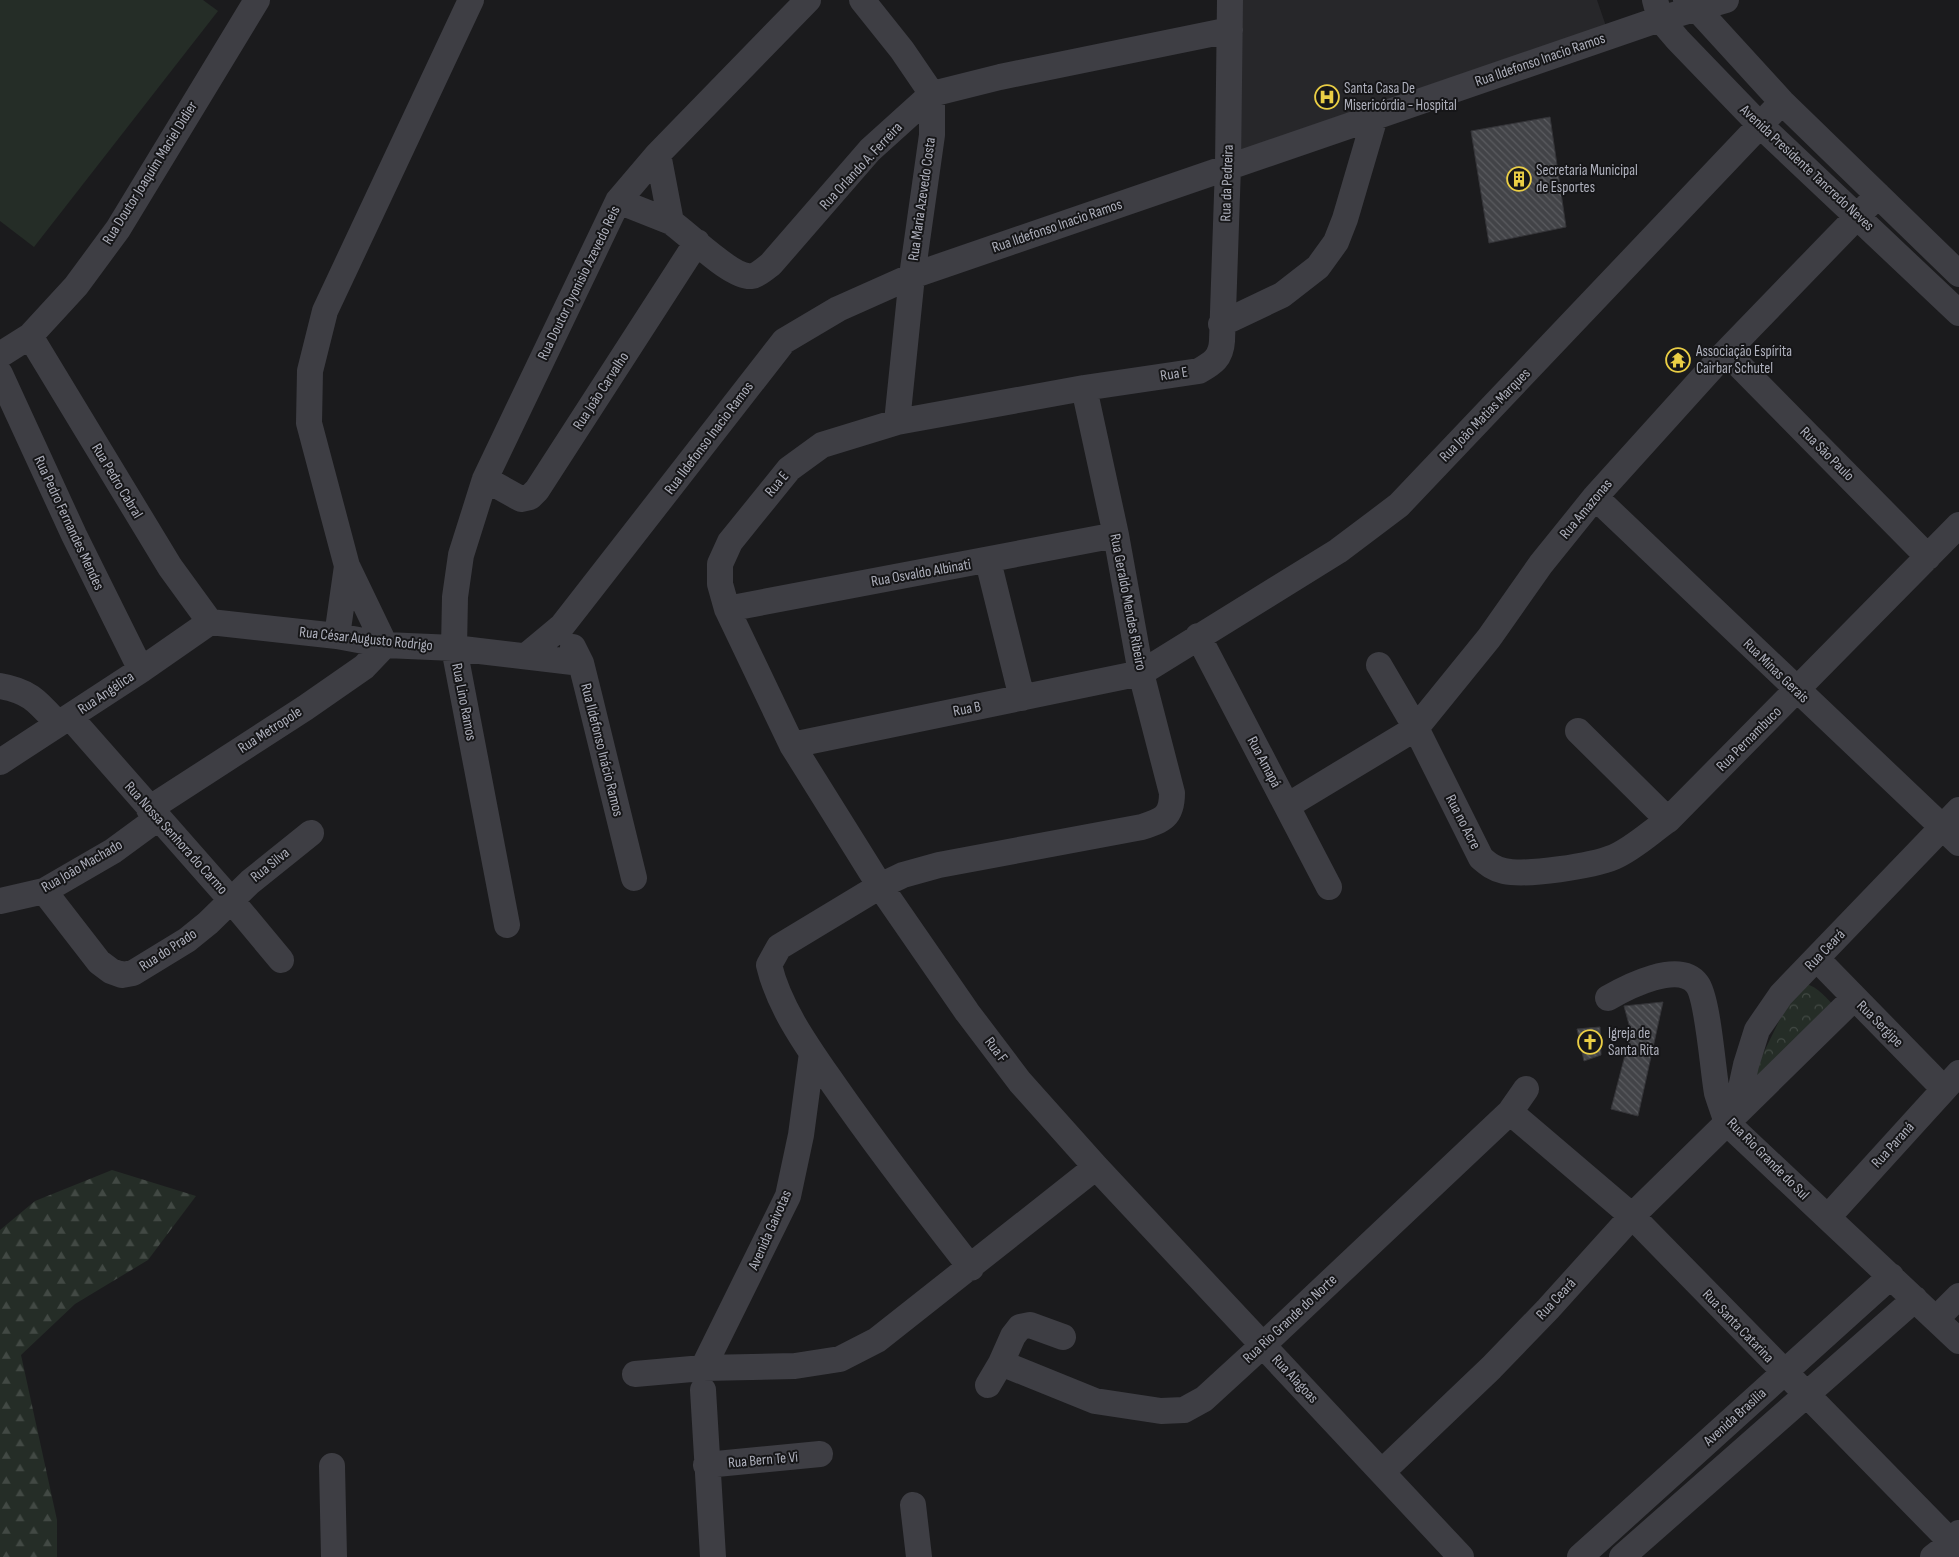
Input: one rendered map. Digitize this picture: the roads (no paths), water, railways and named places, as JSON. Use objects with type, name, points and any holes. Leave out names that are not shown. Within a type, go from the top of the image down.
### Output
[{"type":"street","name":"Rua Doutor Joaquim Maciel Didier","points":[[0,355],[30,336],[76,286],[118,229],[257,0]]},
{"type":"street","points":[[385,644],[347,566],[309,423],[310,371],[325,311],[471,0]]},
{"type":"street","name":"Rua Doutor Dyonisio Azevedo Reis","points":[[485,479],[618,201],[658,154],[808,0]]},
{"type":"street","points":[[862,0],[902,50],[932,94]]},
{"type":"street","name":"Rua da Pedreira","points":[[1213,363],[1221,352],[1228,166],[1230,0]]},
{"type":"street","name":"Rua Ildefonso Inacio Ramos","points":[[526,656],[562,626],[784,341],[838,309],[912,276],[1374,117],[1658,9],[1726,0]]},
{"type":"street","name":"Avenida Presidente Tancredo Neves","points":[[1691,4],[1782,102],[1959,274]]},
{"type":"street","name":"Avenida Presidente Tancredo Neves","points":[[1658,9],[1678,40],[1760,125],[1959,313]]},
{"type":"street","name":"Rua Orlando A. Ferreira","points":[[618,201],[671,222],[698,242],[727,268],[742,277],[754,276],[771,264],[870,150],[932,94],[1000,77],[1230,30]]},
{"type":"street","name":"Rua Maria Azevedo Costa","points":[[897,422],[912,276],[932,135],[932,94]]},
{"type":"street","name":"Rua João Matias Marques","points":[[1141,673],[1198,636],[1338,552],[1399,505],[1782,102]]},
{"type":"street","points":[[1221,324],[1282,295],[1318,267],[1336,242],[1345,219],[1374,117]]},
{"type":"street","points":[[658,154],[671,222]]},
{"type":"street","name":"Rua Amazonas","points":[[1287,806],[1416,728],[1489,638],[1541,564],[1594,497],[1726,352],[1878,196]]},
{"type":"street","name":"Rua João Carvalho","points":[[485,479],[521,499],[530,497],[537,490],[698,242]]},
{"type":"street","name":"Rua Pedro Cabral","points":[[30,336],[170,567],[210,622]]},
{"type":"street","name":"Rua São Paulo","points":[[1726,352],[1928,557]]},
{"type":"street","name":"Rua E","points":[[880,886],[792,745],[727,609],[720,584],[720,564],[730,542],[789,469],[822,444],[897,422],[1084,388],[1199,371],[1213,363]]},
{"type":"street","name":"Rua Pedro Fernandes Mendes","points":[[0,374],[74,535],[141,670]]},
{"type":"street","name":"Rua Geraldo Mendes Ribeiro","points":[[880,886],[903,875],[939,866],[1142,827],[1157,822],[1168,815],[1172,806],[1172,793],[1141,673],[1116,535],[1084,388]]},
{"type":"street","name":"Rua Lino Ramos","points":[[485,479],[461,555],[455,597],[454,648],[507,925]]},
{"type":"street","name":"Rua Minas Gerais","points":[[1594,497],[1797,691],[1954,827]]},
{"type":"street","name":"Rua Pernambuco","points":[[1614,857],[1668,820],[1959,525]]},
{"type":"street","name":"Rua Osvaldo Albinati","points":[[727,609],[1116,535]]},
{"type":"street","points":[[988,560],[1022,698]]},
{"type":"street","points":[[337,636],[347,566]]},
{"type":"street","name":"Rua César Augusto Rodrigo","points":[[210,622],[337,636],[385,644],[454,648],[581,663]]},
{"type":"street","name":"Rua Angélica","points":[[0,762],[141,670],[210,622]]},
{"type":"street","name":"Rua Ildefonso Inácio Ramos","points":[[562,626],[581,663],[634,878]]},
{"type":"street","name":"Rua Amapá","points":[[1198,636],[1329,888]]},
{"type":"street","name":"Rua Metropole","points":[[154,813],[364,667],[385,644]]},
{"type":"street","name":"Rua no Acre","points":[[1379,665],[1416,728],[1481,858],[1491,866],[1504,871],[1519,872],[1579,866],[1614,857]]},
{"type":"street","name":"Rua B","points":[[792,745],[1141,673]]},
{"type":"street","name":"Rua Nossa Senhora do Carmo","points":[[0,686],[19,689],[32,696],[64,721],[154,813],[281,960]]},
{"type":"street","points":[[1578,731],[1668,820]]},
{"type":"street","name":"Rua João Machado","points":[[0,901],[44,891],[113,852],[154,813]]},
{"type":"street","name":"Rua Ceará","points":[[1382,1472],[1491,1368],[1548,1309],[1632,1216],[1731,1119],[1757,1030],[1781,995],[1954,827]]},
{"type":"street","name":"Rua Silva","points":[[231,900],[311,832]]},
{"type":"street","points":[[880,886],[779,947],[769,965],[774,986],[812,1053],[888,1161],[971,1268]]},
{"type":"street","name":"Rua F","points":[[880,886],[967,1012],[1020,1082],[1129,1201]]},
{"type":"street","name":"Rua do Prado","points":[[44,891],[99,962],[111,971],[122,975],[133,972],[187,940],[208,923],[231,900]]},
{"type":"street","name":"Rua Sergipe","points":[[1817,959],[1854,998],[1952,1081]]},
{"type":"street","name":"Rua Rio Grande do Sul","points":[[1608,998],[1624,988],[1654,977],[1684,975],[1697,984],[1703,1000],[1718,1095],[1731,1119],[1828,1217],[1959,1341]]},
{"type":"street","points":[[1731,1119],[1854,998]]},
{"type":"street","name":"Avenida Gaivotas","points":[[713,1557],[706,1465],[703,1379],[788,1196],[801,1135],[812,1053]]},
{"type":"street","name":"Rua Paraná","points":[[1828,1217],[1952,1081]]},
{"type":"street","name":"Rua Rio Grande do Norte","points":[[1001,1363],[1095,1400],[1161,1411],[1184,1410],[1204,1399],[1263,1345],[1510,1112],[1526,1089]]},
{"type":"street","name":"Rua Santa Catarina","points":[[1510,1112],[1632,1216],[1951,1546]]},
{"type":"street","points":[[634,1374],[703,1379],[840,1359],[877,1340],[971,1268],[1096,1167]]},
{"type":"street","name":"Rua Alagoas","points":[[1129,1201],[1462,1557]]},
{"type":"street","name":"Avenida Brasília","points":[[1580,1557],[1891,1276]]},
{"type":"street","points":[[1936,1319],[1959,1296]]},
{"type":"street","name":"Avenida Brasília","points":[[1622,1557],[1915,1299]]},
{"type":"street","points":[[988,1385],[1001,1363],[1012,1336],[1020,1327],[1030,1325],[1063,1337]]},
{"type":"street","name":"Rua Bern Te Vi","points":[[706,1465],[820,1454]]},
{"type":"street","points":[[332,1466],[334,1557]]},
{"type":"street","points":[[913,1504],[919,1557]]},
{"type":"place","name":"Santa Casa De Misericórdia - Hospital","points":[[1327,97]]},
{"type":"place","name":"Secretaria Municipal de Esportes","points":[[1519,179]]},
{"type":"place","name":"Associação Espírita Cairbar Schutel","points":[[1678,360]]},
{"type":"place","name":"Igreja de Santa Rita","points":[[1590,1042]]}]
